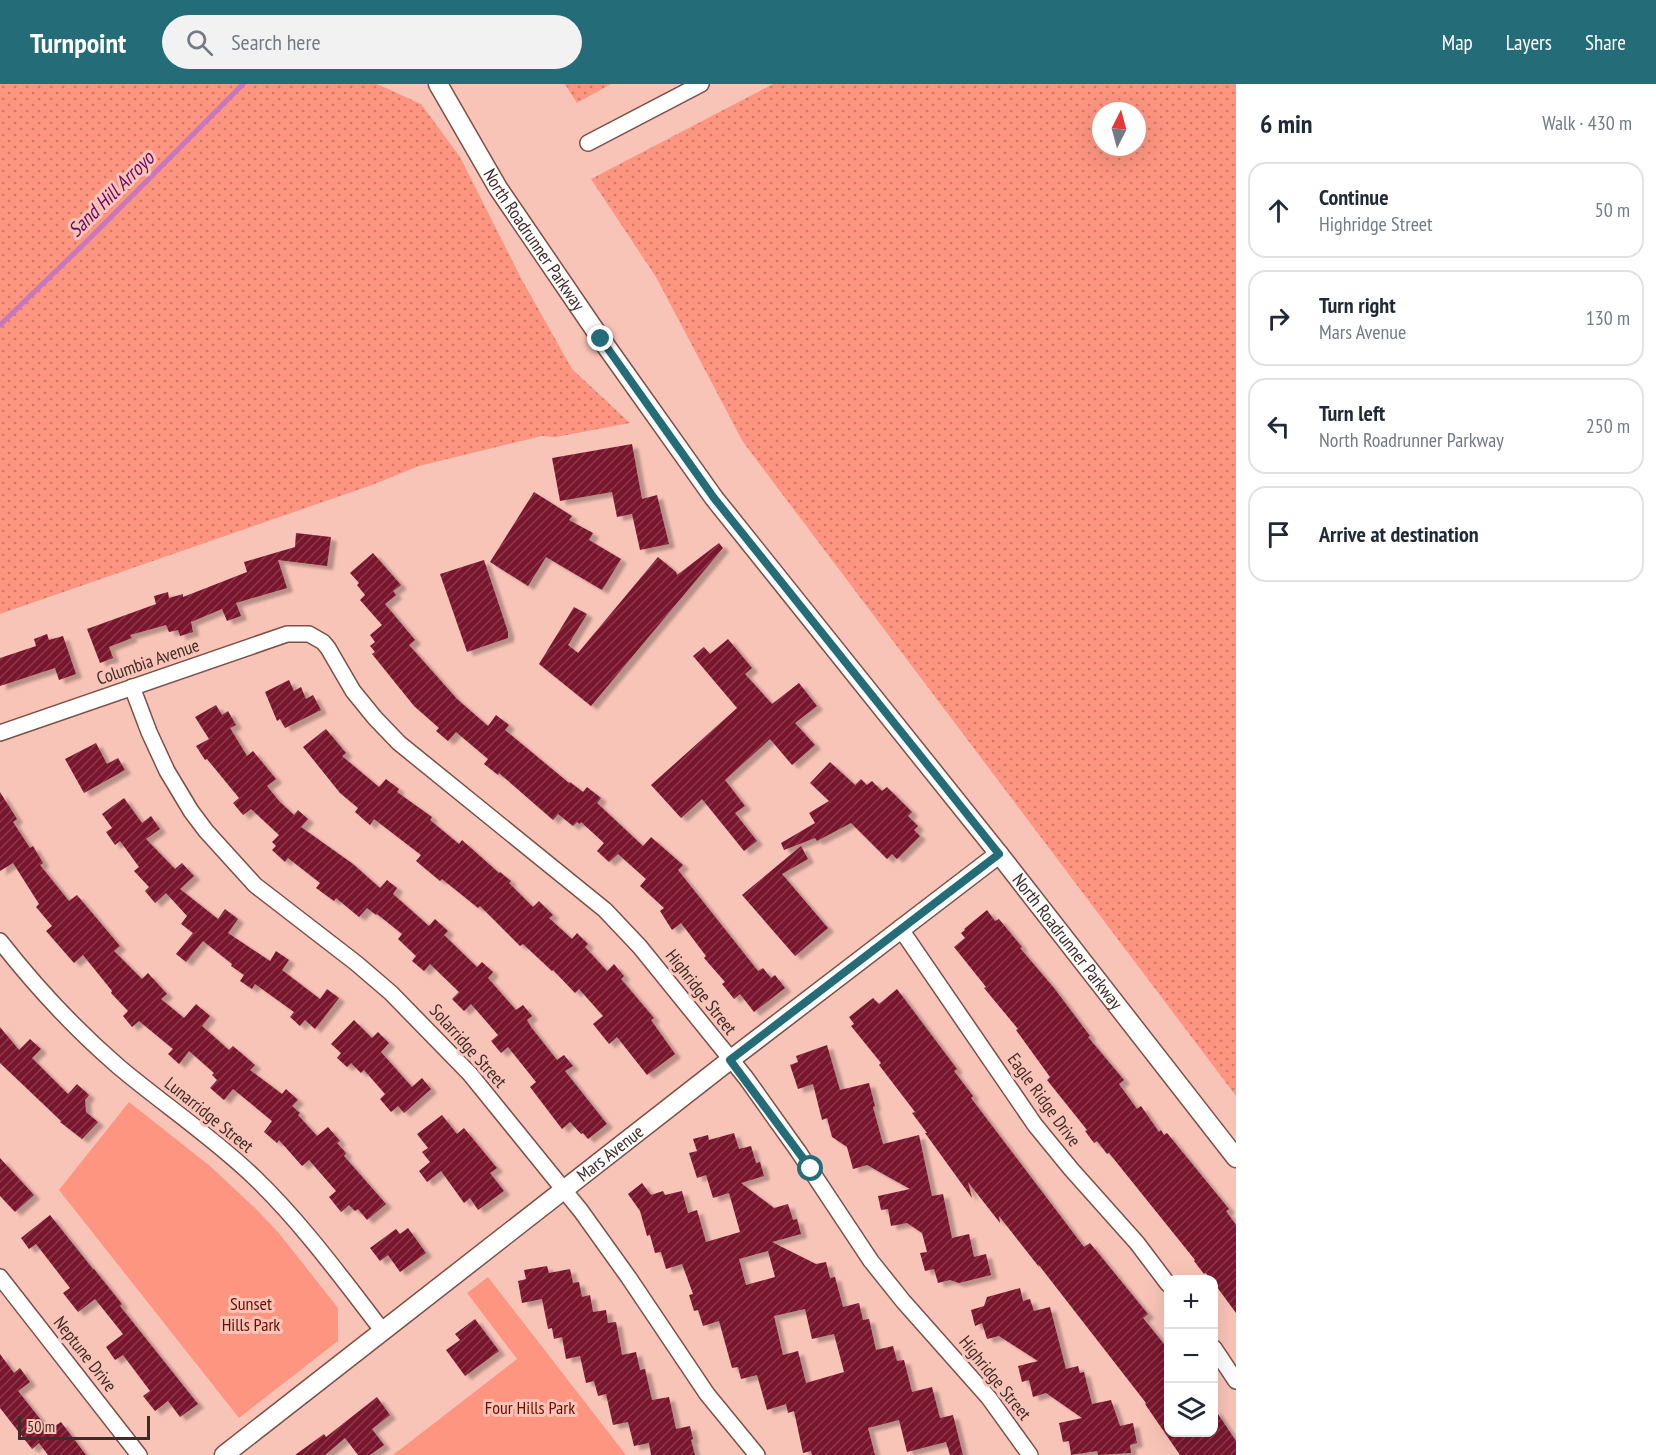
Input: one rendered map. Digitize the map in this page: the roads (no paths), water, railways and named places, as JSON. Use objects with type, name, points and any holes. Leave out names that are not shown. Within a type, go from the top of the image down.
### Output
[{"type":"street","name":"North Roadrunner Parkway","points":[[438,84],[498,188],[714,498],[999,854],[1236,1158]]},
{"type":"street","points":[[588,143],[701,84]]},
{"type":"street","name":"Columbia Avenue","points":[[0,733],[287,634],[311,629]]},
{"type":"street","name":"Highridge Street","points":[[311,629],[328,648],[353,692],[399,743],[618,921],[730,1060],[798,1151],[871,1261],[903,1301],[989,1398],[1030,1455]]},
{"type":"street","name":"Solarridge Street","points":[[132,687],[167,771],[191,811],[221,850],[255,885],[365,970],[407,1008],[475,1081],[580,1211],[629,1278],[707,1394],[757,1455]]},
{"type":"street","name":"Mars Avenue","points":[[224,1455],[900,928],[999,854]]},
{"type":"street","name":"Eagle Ridge Drive","points":[[900,928],[1035,1125],[1071,1170],[1137,1243],[1164,1279]]},
{"type":"street","name":"Lunarridge Street","points":[[0,941],[37,986],[97,1046],[148,1090],[216,1143],[272,1195],[312,1241],[382,1330]]},
{"type":"street","name":"Neptune Drive","points":[[0,1277],[139,1455]]},
{"type":"street","points":[[1218,1354],[1236,1381]]},
{"type":"waterway","name":"Sand Hill Arroyo","points":[[0,325],[243,84]]},
{"type":"park label","name":"Sunset Hills Park","points":[[251,1314]]},
{"type":"park label","name":"Four Hills Park","points":[[530,1408]]}]
